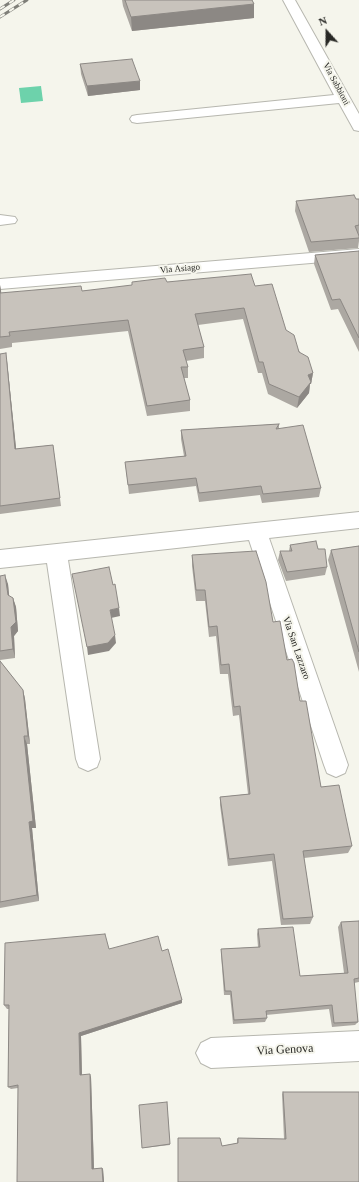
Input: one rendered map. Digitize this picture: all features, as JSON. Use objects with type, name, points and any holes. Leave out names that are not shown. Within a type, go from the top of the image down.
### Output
[{"type":"street","name":"Via Sabbioni","points":[[289,0],[359,127]]},
{"type":"street","points":[[137,119],[343,98]]},
{"type":"street","name":"Via Asiago","points":[[0,284],[359,254]]},
{"type":"street","points":[[0,559],[359,520]]},
{"type":"street","name":"Via San Lazzaro","points":[[256,531],[336,765]]},
{"type":"street","points":[[56,553],[88,759]]},
{"type":"street","name":"Via Genova","points":[[211,1053],[359,1046]]},
{"type":"shaded area","points":[[41,86],[43,101],[21,103],[19,88]]},
{"type":"building","points":[[125,0],[252,0],[254,4],[131,17]]},
{"type":"building","points":[[132,59],[140,81],[87,86],[80,64]]},
{"type":"building","points":[[354,195],[356,199],[359,199],[359,225],[355,226],[359,238],[311,242],[296,201]]},
{"type":"building","points":[[359,251],[359,338],[340,299],[332,300],[315,255]]},
{"type":"building","points":[[251,274],[255,286],[272,284],[286,330],[294,335],[299,352],[308,357],[313,373],[308,375],[311,382],[299,397],[269,384],[263,362],[259,362],[244,308],[195,314],[204,347],[183,350],[188,367],[181,367],[190,400],[147,406],[128,320],[9,332],[10,336],[0,337],[0,293],[81,286],[82,291],[132,285],[132,282],[165,278],[167,282]]},
{"type":"building","points":[[6,353],[15,449],[53,445],[60,498],[0,506],[0,354]]},
{"type":"building","points":[[279,424],[276,429],[303,425],[321,488],[263,494],[261,486],[199,493],[196,478],[128,485],[125,462],[186,456],[181,430]]},
{"type":"building","points":[[316,541],[318,549],[325,549],[327,567],[287,572],[280,551],[292,551],[290,545]]},
{"type":"building","points":[[359,546],[359,652],[331,550]]},
{"type":"building","points":[[256,551],[266,582],[273,622],[280,621],[287,660],[292,659],[294,663],[300,701],[306,701],[321,787],[339,785],[352,846],[303,851],[313,917],[283,919],[274,854],[229,859],[220,797],[250,794],[240,706],[234,707],[229,664],[221,665],[217,626],[209,627],[205,590],[196,590],[192,555]]},
{"type":"building","points":[[109,567],[113,585],[115,584],[119,608],[110,610],[115,635],[108,643],[87,647],[72,574]]},
{"type":"building","points":[[5,575],[8,595],[13,598],[16,622],[11,627],[13,649],[0,651],[0,576]]},
{"type":"building","points":[[0,661],[23,690],[28,736],[24,736],[33,821],[29,822],[37,895],[0,902]]},
{"type":"building","points":[[359,921],[359,978],[354,979],[358,1022],[334,1023],[332,1005],[266,1011],[267,1018],[234,1020],[231,991],[225,991],[221,949],[260,947],[258,929],[293,927],[300,976],[348,973],[341,922]]},
{"type":"building","points":[[105,934],[109,949],[158,936],[162,951],[168,949],[182,1000],[79,1033],[80,1075],[90,1074],[92,1169],[102,1168],[103,1182],[17,1182],[18,1085],[8,1087],[9,1005],[4,1005],[5,943]]},
{"type":"building","points":[[283,1092],[359,1092],[359,1182],[178,1182],[178,1138],[220,1138],[222,1146],[238,1143],[238,1138],[286,1139]]},
{"type":"building","points":[[167,1102],[170,1144],[142,1148],[139,1105]]},
{"type":"railway","points":[[0,9],[14,0]]},
{"type":"railway","points":[[0,17],[27,0]]}]
